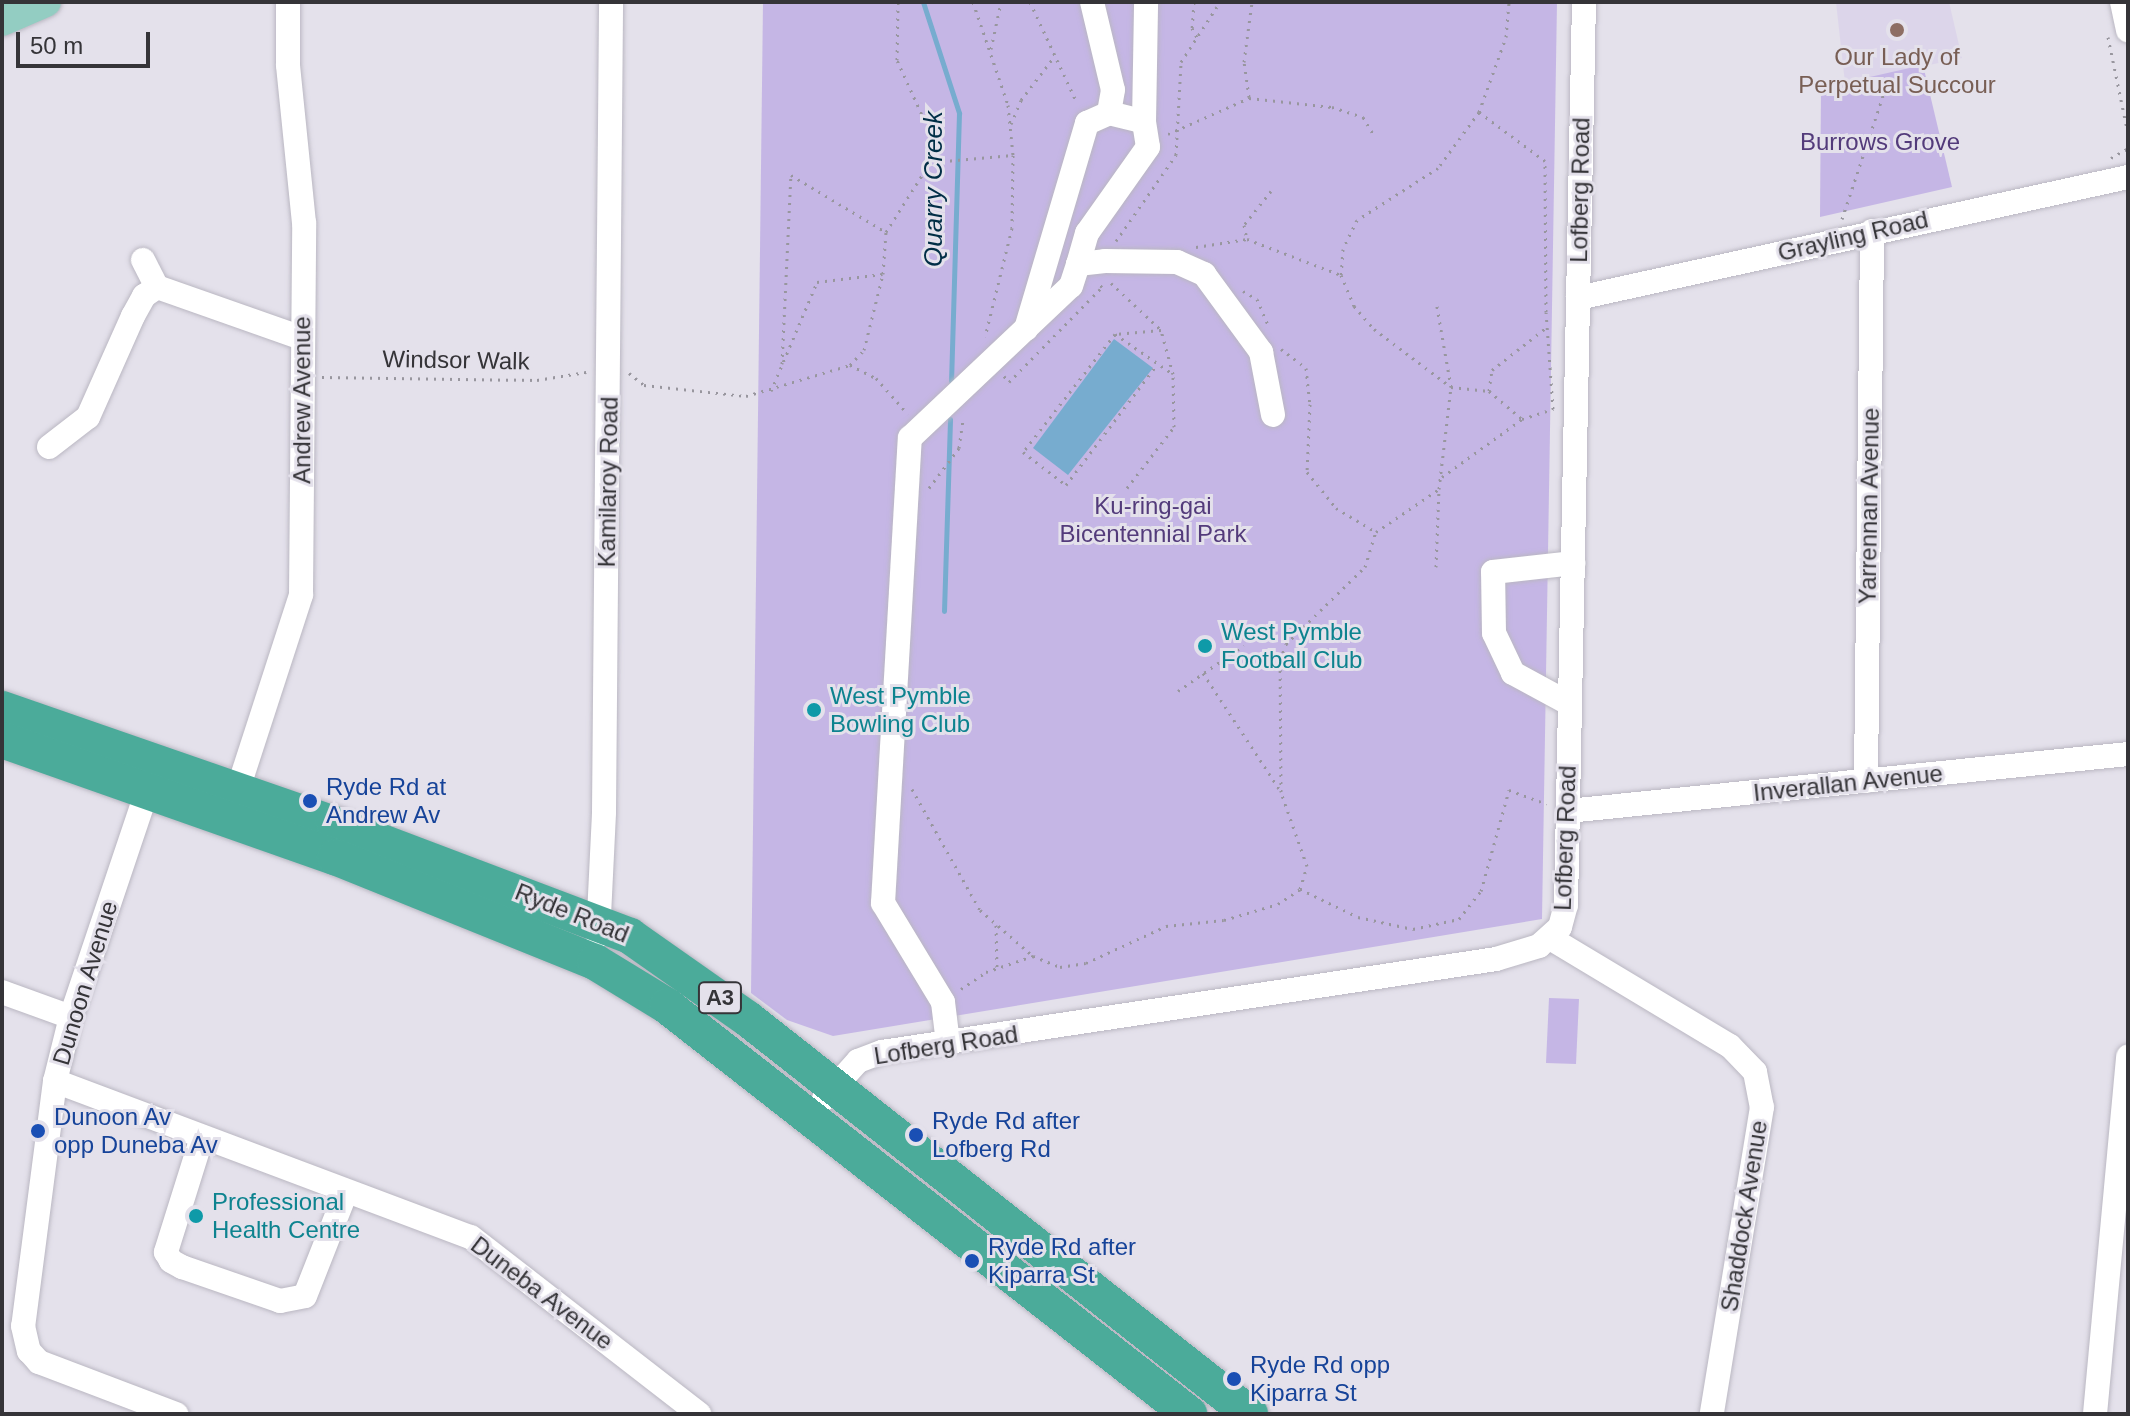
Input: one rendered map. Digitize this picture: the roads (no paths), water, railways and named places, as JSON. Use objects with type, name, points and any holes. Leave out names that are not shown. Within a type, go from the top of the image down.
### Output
[{"type":"highway","name":"Ryde Road","points":[[2,709],[238,789],[600,921],[684,971],[1250,1414]]},
{"type":"highway","name":"Ryde Road","points":[[2,740],[457,902],[595,962],[667,1006],[1189,1414]]},
{"type":"main road","points":[[2,21],[46,2]]},
{"type":"street","name":"Andrew Avenue","points":[[238,789],[298,615],[304,223],[288,65],[288,2]]},
{"type":"street","name":"Kamilaroy Road","points":[[595,962],[600,921],[609,372],[611,2]]},
{"type":"street","points":[[1026,329],[1098,118],[1113,90],[1092,2]]},
{"type":"street","points":[[948,1043],[943,1002],[883,903],[910,438],[1071,286],[1087,233],[1143,156],[1146,129],[1146,2]]},
{"type":"street","name":"Lofberg Road","points":[[810,1117],[833,1087],[870,1056],[1496,959],[1526,952],[1550,938],[1564,917],[1568,811],[1584,2]]},
{"type":"street","points":[[2117,31],[2122,2]]},
{"type":"street","points":[[1098,118],[1146,129]]},
{"type":"street","name":"Grayling Road","points":[[1578,298],[2128,177]]},
{"type":"street","name":"Yarrennan Avenue","points":[[1866,781],[1872,231]]},
{"type":"street","points":[[143,260],[157,287],[302,338]]},
{"type":"street","points":[[1078,264],[1105,268],[1177,262],[1204,274],[1261,352],[1273,415]]},
{"type":"street","points":[[49,447],[88,417],[133,316],[144,296],[157,287]]},
{"type":"street","points":[[1570,704],[1513,673],[1494,633],[1493,572],[1573,563]]},
{"type":"street","name":"Inverallan Avenue","points":[[1568,811],[2128,754]]},
{"type":"street","name":"Dunoon Avenue","points":[[147,791],[71,1017],[55,1081],[25,1339],[39,1362],[54,1370],[176,1414]]},
{"type":"street","name":"Shaddock Avenue","points":[[1550,938],[1730,1046],[1755,1072],[1762,1107],[1712,1414]]},
{"type":"street","points":[[2,992],[71,1017]]},
{"type":"street","points":[[2095,1414],[2118,1262],[2128,1057]]},
{"type":"street","name":"Duneba Avenue","points":[[55,1081],[471,1237],[699,1414]]},
{"type":"street","points":[[202,1137],[166,1252],[171,1261],[182,1267],[280,1301],[305,1296],[346,1192]]},
{"type":"water","points":[[1114,339],[1153,368],[1068,475],[1033,448]]},
{"type":"waterway","name":"Quarry Creek","points":[[923,2],[959,113],[951,381]]},
{"type":"waterway","name":"Quarry Creek","points":[[944,611],[950,419]]},
{"type":"place","name":"Our Lady of Perpetual Succour","points":[[1897,30]]},
{"type":"place","name":"West Pymble Football Club","points":[[1205,646]]},
{"type":"place","name":"West Pymble Bowling Club","points":[[814,710]]},
{"type":"place","name":"Ryde Rd at Andrew Av","points":[[310,801]]},
{"type":"place","name":"Dunoon Av opp Duneba Av","points":[[38,1131]]},
{"type":"place","name":"Ryde Rd after Lofberg Rd","points":[[916,1135]]},
{"type":"place","name":"Professional Health Centre","points":[[196,1216]]},
{"type":"place","name":"Ryde Rd after Kiparra St","points":[[972,1261]]},
{"type":"place","name":"Ryde Rd opp Kiparra St","points":[[1234,1379]]},
{"type":"park label","name":"Burrows Grove","points":[[1880,142]]},
{"type":"park label","name":"Ku-ring-gai Bicentennial Park","points":[[1153,520]]}]
